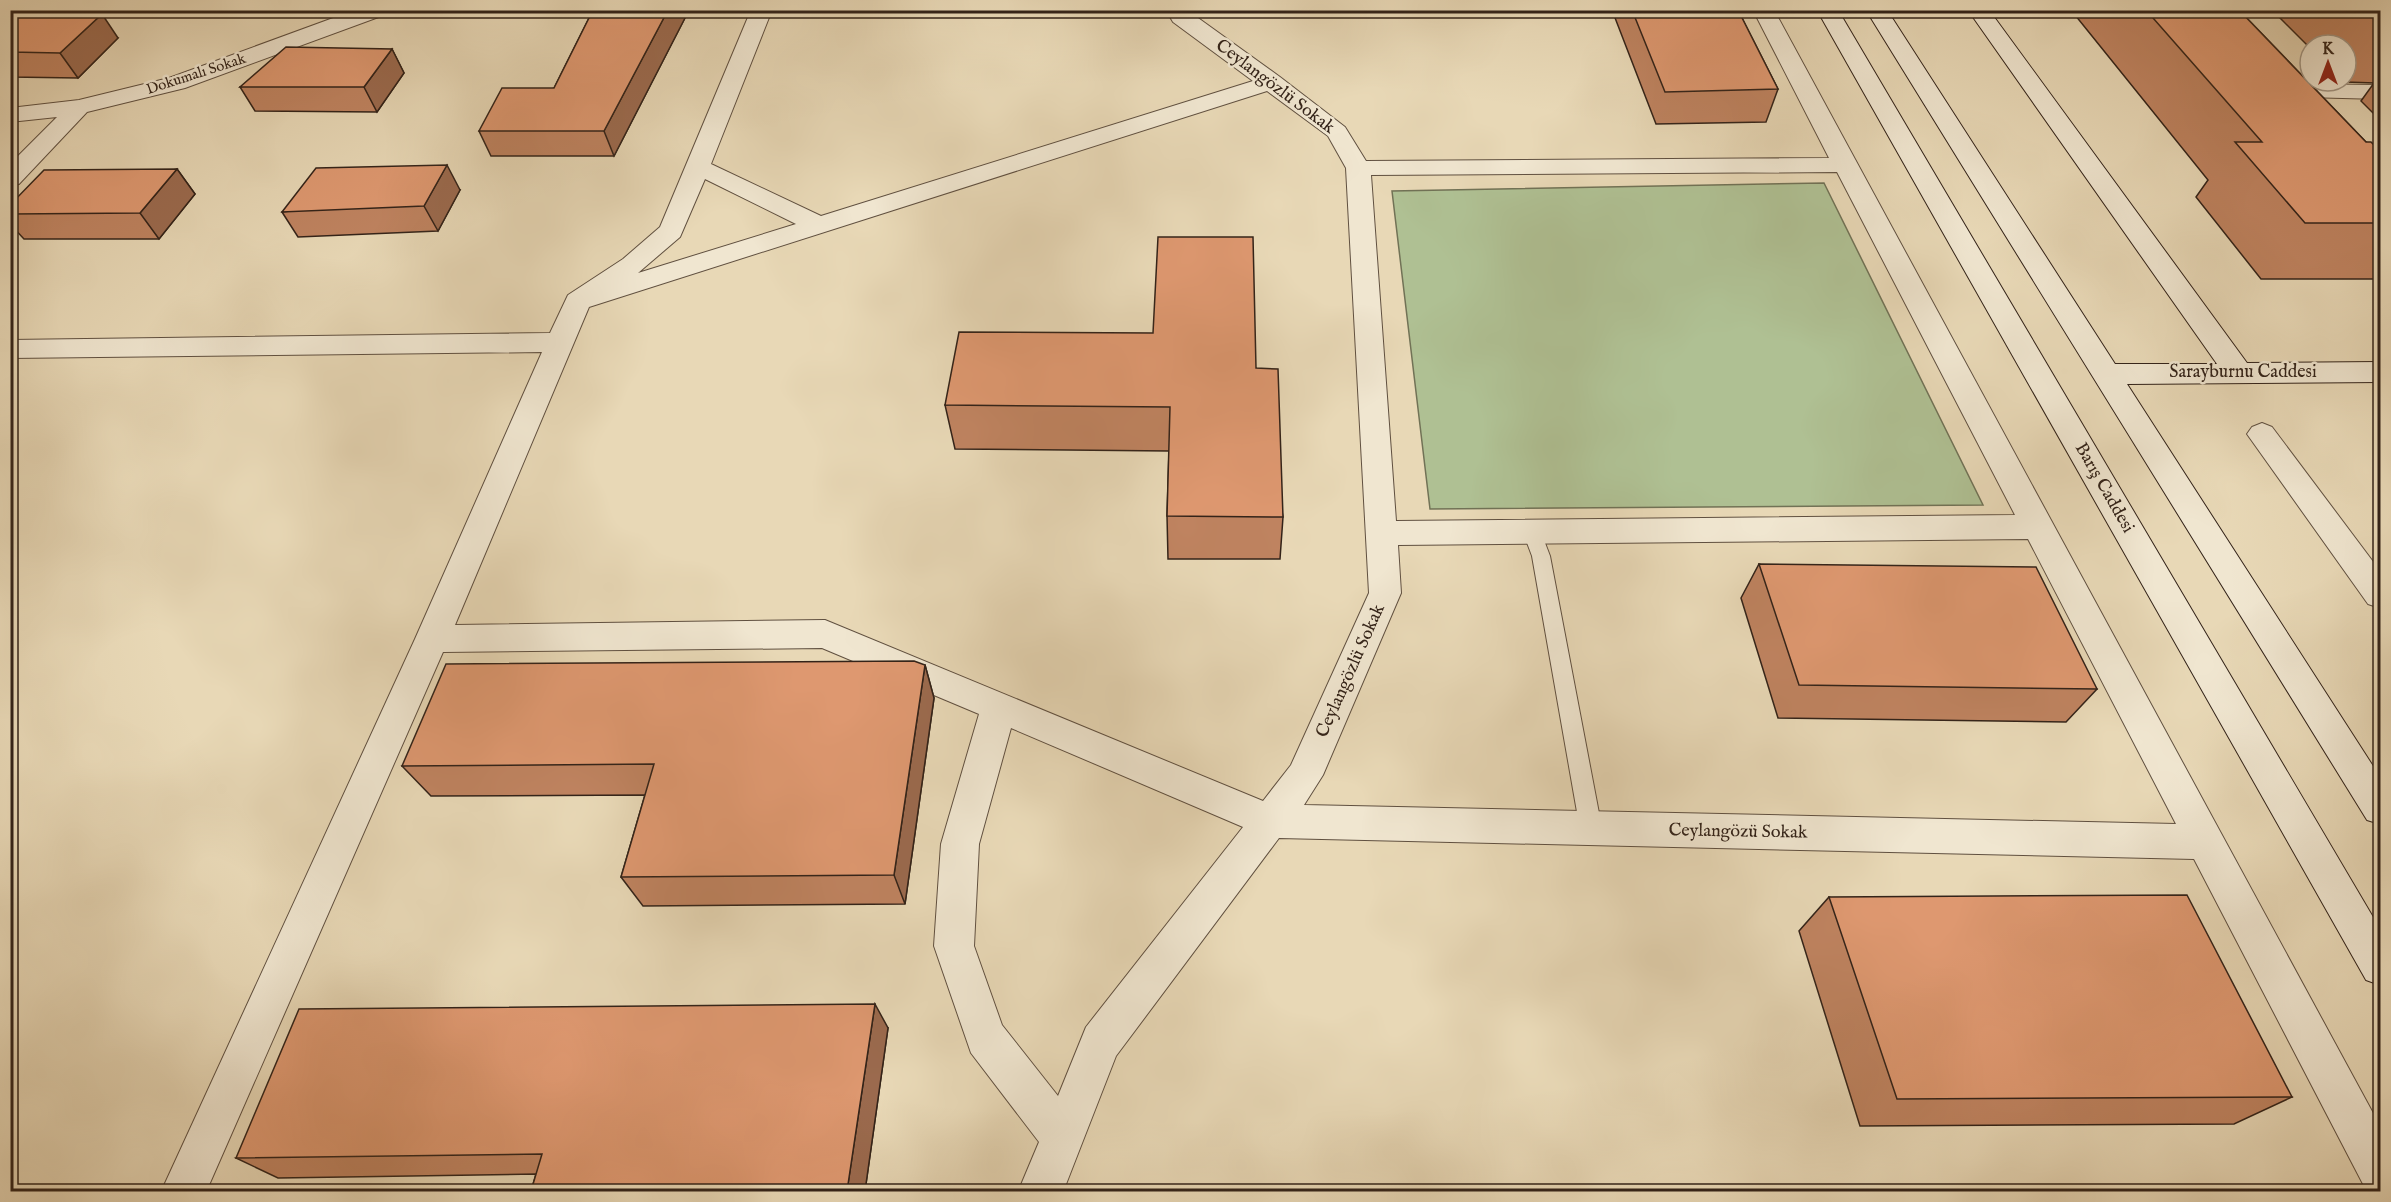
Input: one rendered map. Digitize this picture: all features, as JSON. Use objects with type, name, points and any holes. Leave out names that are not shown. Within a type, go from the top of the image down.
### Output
[{"type":"street","name":"Dokumalı Sokak","points":[[10,115],[79,107],[177,83],[376,10]]},
{"type":"street","points":[[183,1191],[432,639],[578,301],[632,265],[671,231],[762,10]]},
{"type":"street","name":"Ceylangözlü Sokak","points":[[1040,1191],[1101,1042],[1305,775],[1385,593],[1358,168],[1337,132],[1181,17],[1176,10]]},
{"type":"street","points":[[1763,10],[2380,1170]]},
{"type":"street","name":"Barış Caddesi","points":[[1827,10],[2380,966]]},
{"type":"street","points":[[1876,10],[2380,808]]},
{"type":"street","points":[[1978,10],[2239,373]]},
{"type":"street","points":[[578,301],[1272,82]]},
{"type":"street","points":[[2300,117],[2268,83],[2380,92]]},
{"type":"street","points":[[10,179],[79,107]]},
{"type":"street","points":[[1358,168],[1846,165]]},
{"type":"street","points":[[698,167],[819,225]]},
{"type":"street","points":[[10,349],[561,342]]},
{"type":"street","name":"Sarayburnu Caddesi","points":[[2105,374],[2380,372]]},
{"type":"street","points":[[2262,434],[2380,596]]},
{"type":"street","points":[[1382,533],[2038,527]]},
{"type":"street","points":[[432,639],[825,634],[1270,821]]},
{"type":"street","points":[[999,707],[960,844],[954,946],[986,1038],[1062,1137]]},
{"type":"street","name":"Ceylangözü Sokak","points":[[1270,821],[2206,842]]},
{"type":"lane","points":[[1532,532],[1541,556],[1591,829]]},
{"type":"green space","points":[[1824,183],[1983,505],[1430,509],[1392,191]]},
{"type":"building","points":[[593,10],[668,10],[604,131],[479,131],[502,88],[554,88]]},
{"type":"building","points":[[1632,10],[1738,10],[1778,89],[1665,92]]},
{"type":"building","points":[[2146,10],[2239,10],[2298,71],[2298,93],[2319,93],[2366,142],[2371,142],[2380,151],[2380,223],[2305,223],[2235,142],[2262,142]]},
{"type":"building","points":[[2366,10],[2380,10],[2380,24]]},
{"type":"building","points":[[10,13],[102,14],[60,53],[10,52]]},
{"type":"building","points":[[286,47],[392,49],[364,87],[240,87]]},
{"type":"building","points":[[447,165],[424,206],[282,212],[316,168]]},
{"type":"building","points":[[177,169],[140,213],[10,214],[10,205],[44,170]]},
{"type":"building","points":[[1158,237],[1253,237],[1256,368],[1278,369],[1283,517],[1167,516],[1170,407],[945,405],[959,332],[1153,333]]},
{"type":"building","points":[[1759,564],[2036,567],[2097,689],[1799,685]]},
{"type":"building","points":[[914,661],[925,665],[894,875],[621,877],[654,764],[402,766],[446,664]]},
{"type":"building","points":[[2187,895],[2292,1097],[1897,1099],[1829,897]]},
{"type":"building","points":[[875,1004],[847,1191],[531,1191],[542,1154],[236,1158],[299,1009]]}]
